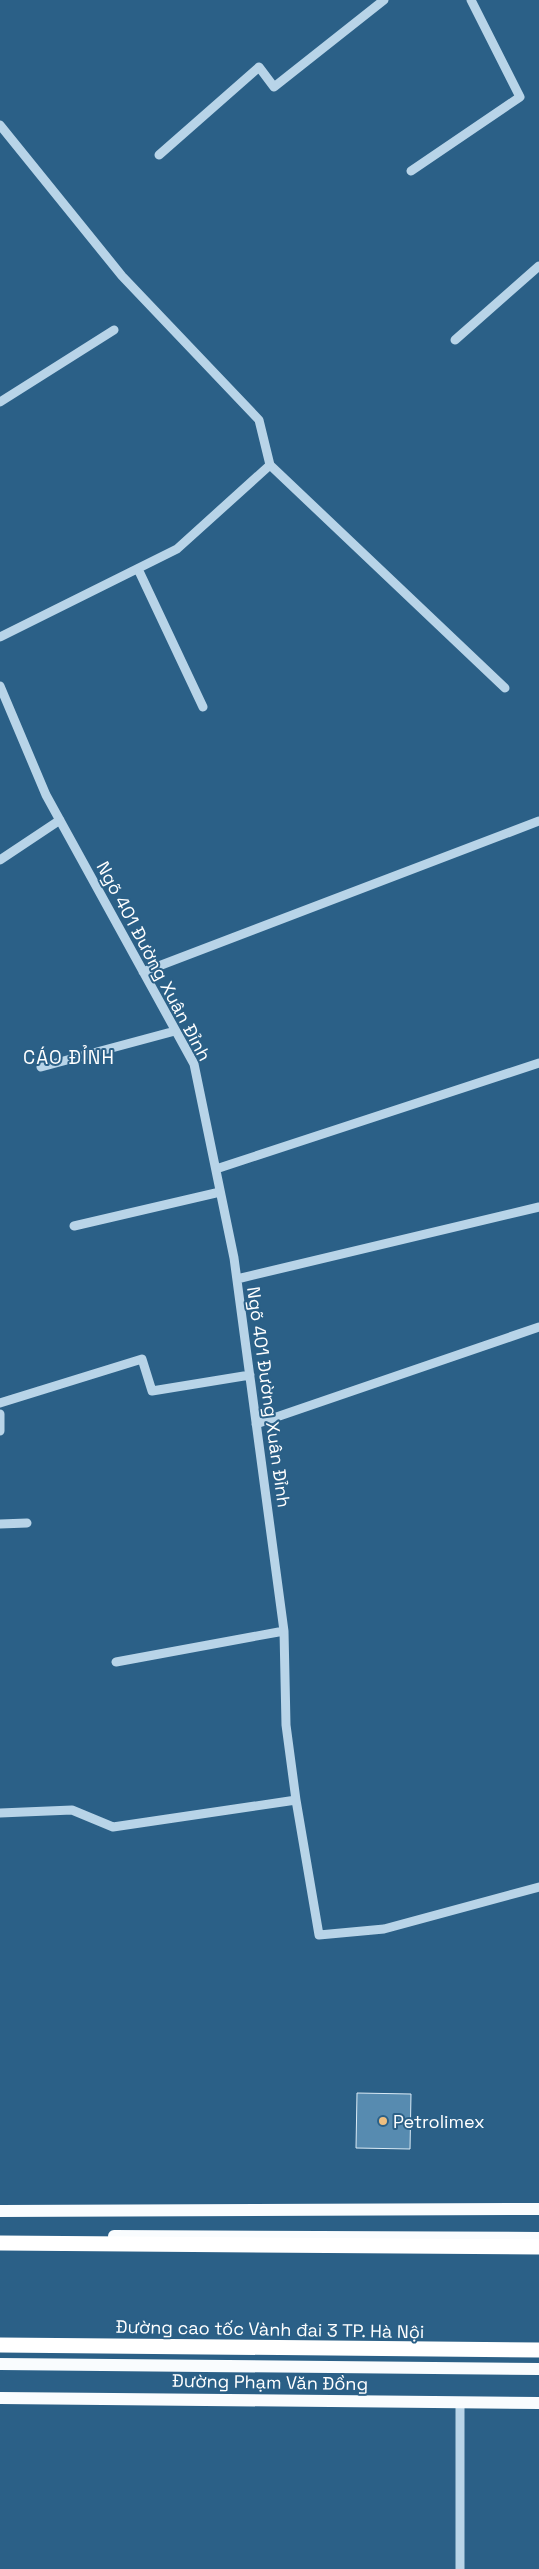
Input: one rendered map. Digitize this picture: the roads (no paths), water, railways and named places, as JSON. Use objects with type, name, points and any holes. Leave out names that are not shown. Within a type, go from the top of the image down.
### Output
[{"type":"highway","points":[[0,2243],[539,2247]]},
{"type":"highway","name":"Đường cao tốc Vành đai 3 TP. Hà Nội","points":[[0,2345],[539,2350]]},
{"type":"main road","points":[[0,2211],[539,2209]]},
{"type":"main road","points":[[0,2236],[539,2238]]},
{"type":"main road","name":"Đường Phạm Văn Đồng","points":[[0,2364],[539,2369]]},
{"type":"main road","name":"Đường Phạm Văn Đồng","points":[[0,2398],[539,2403]]},
{"type":"street","points":[[159,155],[259,67],[274,87],[384,0]]},
{"type":"street","points":[[412,171],[520,97],[472,0]]},
{"type":"street","points":[[0,125],[122,276],[259,420],[270,465],[505,688]]},
{"type":"street","points":[[455,340],[539,266]]},
{"type":"street","points":[[0,402],[114,330]]},
{"type":"street","points":[[0,637],[177,549],[270,465]]},
{"type":"street","points":[[138,569],[203,707]]},
{"type":"street","name":"Ngõ 401 Đường Xuân Đỉnh","points":[[0,686],[46,795],[194,1064],[237,1279],[284,1631],[286,1725],[296,1800],[319,1935],[384,1929],[539,1887]]},
{"type":"street","points":[[0,860],[60,820]]},
{"type":"street","points":[[143,972],[539,821]]},
{"type":"street","points":[[41,1067],[176,1031]]},
{"type":"street","points":[[216,1169],[539,1063]]},
{"type":"street","points":[[74,1226],[220,1192]]},
{"type":"street","points":[[237,1279],[539,1207]]},
{"type":"street","points":[[256,1424],[539,1328]]},
{"type":"street","points":[[0,1404],[142,1359],[152,1391],[250,1375]]},
{"type":"street","points":[[0,1414],[0,1431]]},
{"type":"street","points":[[0,1524],[27,1523]]},
{"type":"street","points":[[116,1662],[284,1631]]},
{"type":"street","points":[[0,1813],[72,1810],[113,1827],[296,1800]]},
{"type":"street","points":[[460,2402],[460,2569]]},
{"type":"place","name":"Petrolimex","points":[[383,2121]]},
{"type":"district","name":"CÁO ĐỈNH","points":[[69,1057]]}]
